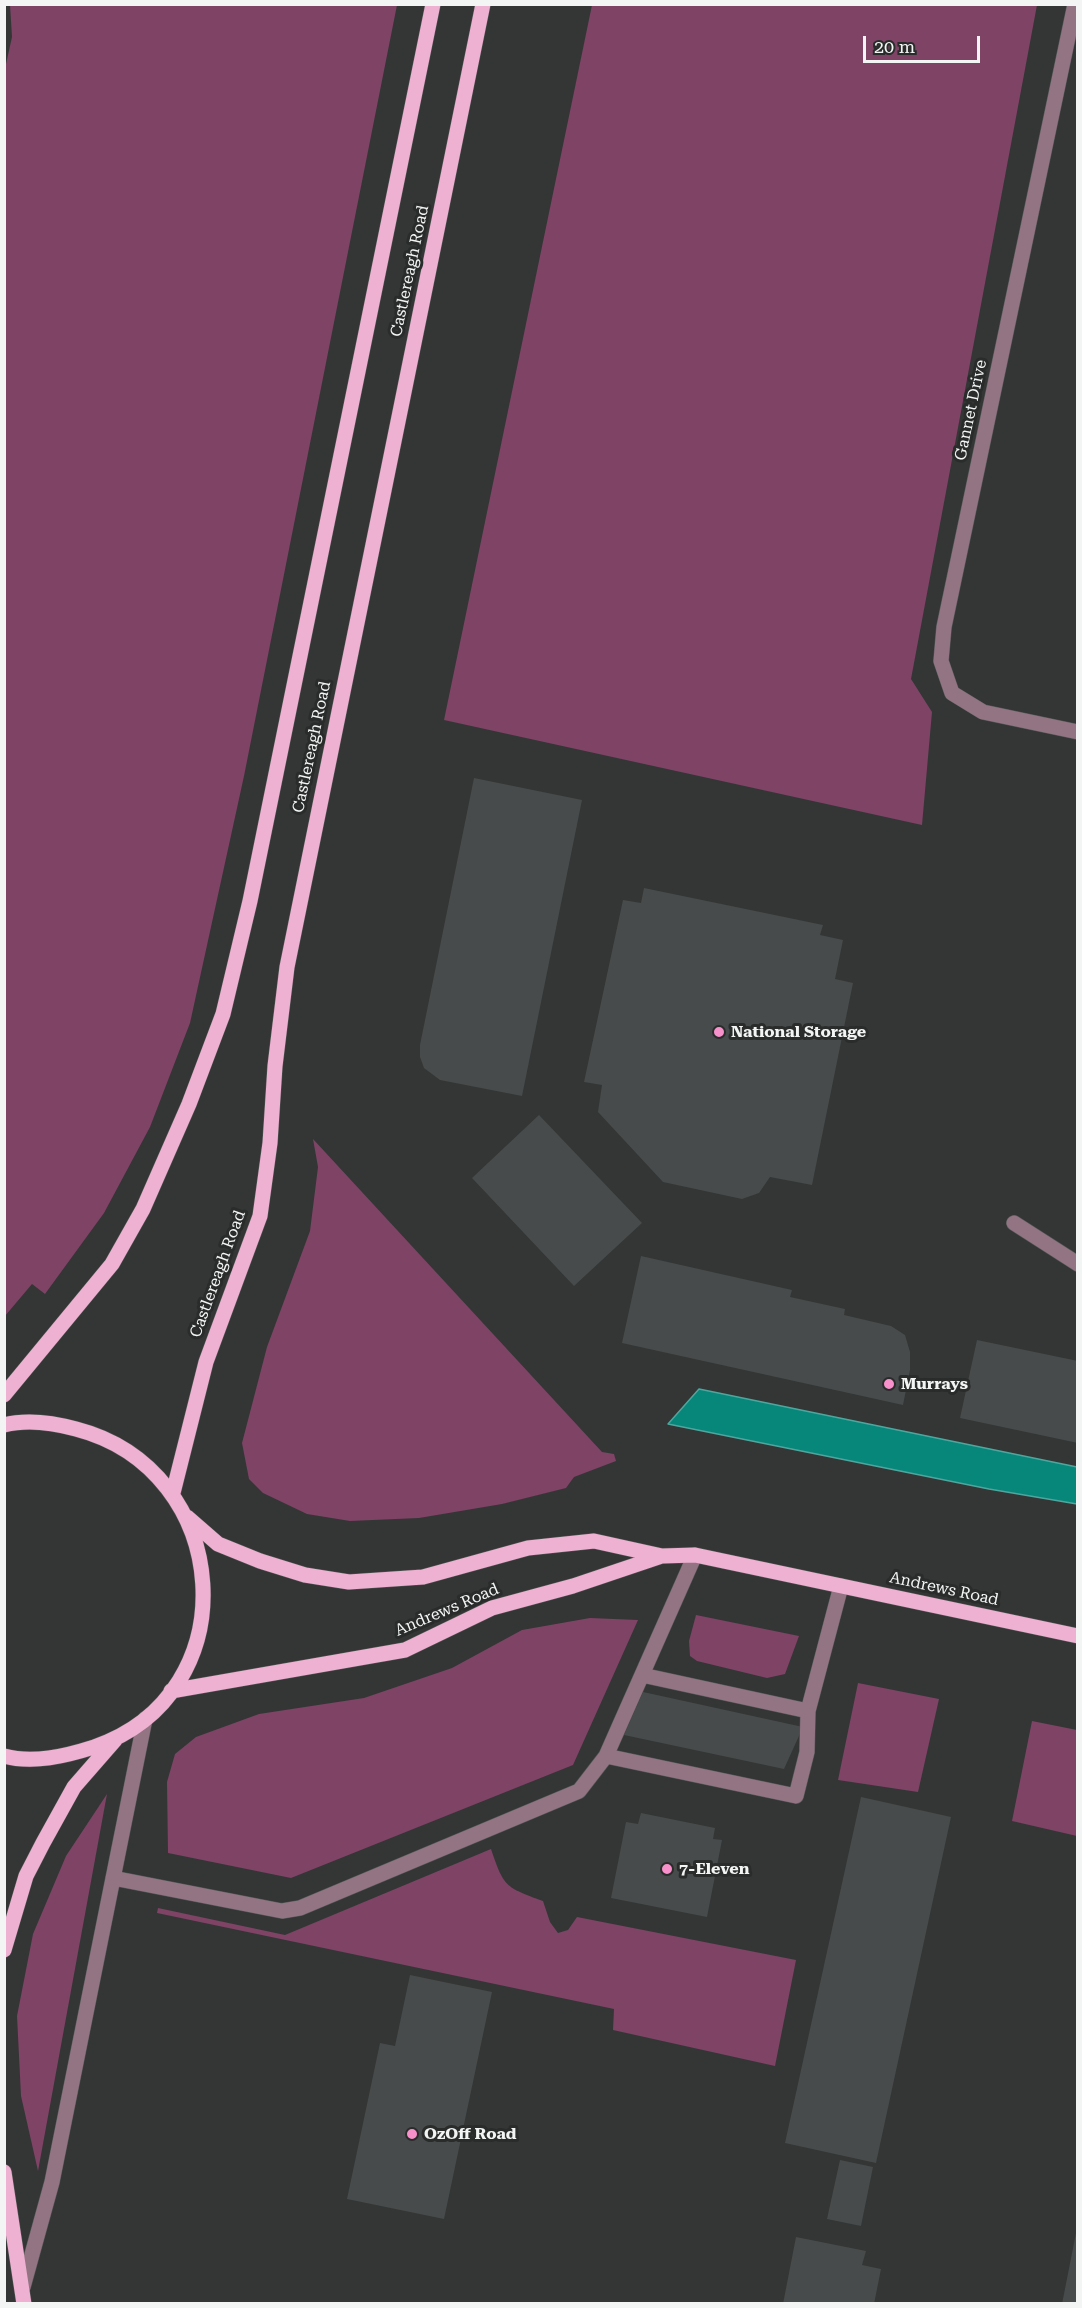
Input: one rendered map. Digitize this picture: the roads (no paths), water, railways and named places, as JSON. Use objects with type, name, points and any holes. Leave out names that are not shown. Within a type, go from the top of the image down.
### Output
[{"type":"main road","name":"Castlereagh Road","points":[[4,1395],[111,1264],[143,1209],[189,1104],[223,1014],[250,901],[433,4]]},
{"type":"main road","name":"Castlereagh Road","points":[[173,1493],[206,1362],[260,1216],[270,1143],[275,1066],[286,967],[483,4]]},
{"type":"main road","points":[[4,1425],[55,1423],[100,1435],[140,1459],[173,1493],[187,1517],[200,1552],[204,1597],[201,1624],[189,1659],[171,1691],[145,1719],[115,1740],[74,1787],[26,1876],[4,1950]]},
{"type":"main road","name":"Andrews Road","points":[[187,1517],[218,1544],[239,1553],[305,1575],[349,1582],[423,1577],[528,1548],[594,1541],[662,1556],[695,1555],[1077,1636]]},
{"type":"main road","name":"Andrews Road","points":[[171,1691],[405,1650],[492,1608],[573,1586],[662,1556]]},
{"type":"main road","points":[[4,1756],[63,1757],[115,1740]]},
{"type":"main road","points":[[4,2172],[24,2304]]},
{"type":"street","name":"Gannet Drive","points":[[1075,4],[944,627],[941,661],[952,693],[984,712],[1077,732]]},
{"type":"street","points":[[1014,1223],[1077,1264]]},
{"type":"street","points":[[113,1878],[282,1911],[300,1908],[579,1791],[606,1756],[695,1555]]},
{"type":"street","points":[[606,1756],[796,1796],[807,1752],[808,1711],[841,1586]]},
{"type":"street","points":[[642,1675],[808,1711]]},
{"type":"street","points":[[23,2287],[52,2182],[145,1719]]},
{"type":"place","name":"National Storage","points":[[719,1032]]},
{"type":"place","name":"Murrays","points":[[889,1384]]},
{"type":"place","name":"7-Eleven","points":[[667,1869]]},
{"type":"place","name":"OzOff Road","points":[[412,2134]]}]
